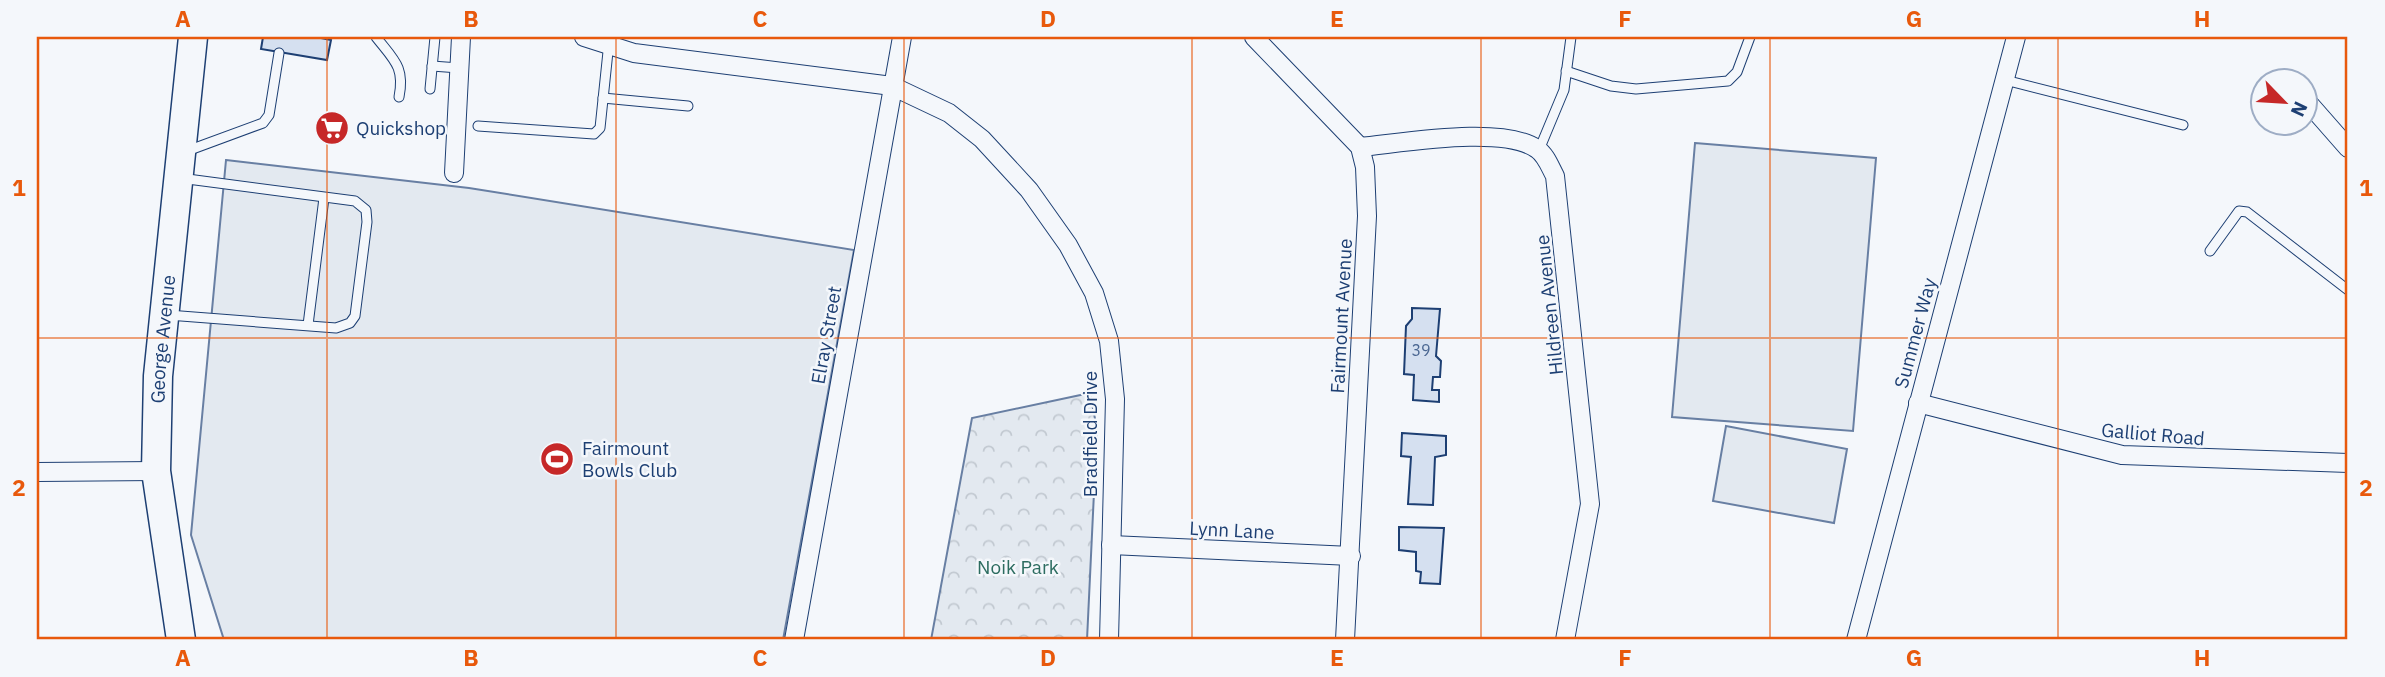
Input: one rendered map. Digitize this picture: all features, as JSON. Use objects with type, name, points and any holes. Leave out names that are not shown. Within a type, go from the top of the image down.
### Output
[{"type":"main road","name":"George Avenue","points":[[181,640],[156,471],[162,314],[193,37]]},
{"type":"street","points":[[454,173],[461,37]]},
{"type":"street","name":"Bradfield Drive","points":[[584,37],[892,86],[949,113],[982,139],[1029,190],[1083,268],[1109,341],[1115,398],[1109,640]]},
{"type":"street","name":"Elray Street","points":[[794,640],[902,37]]},
{"type":"street","points":[[1254,37],[1360,147],[1497,136],[1520,140],[1539,150]]},
{"type":"street","name":"Summer Way","points":[[1856,640],[2016,37]]},
{"type":"street","points":[[2318,114],[2348,148]]},
{"type":"street","name":"Fairmount Avenue","points":[[1345,640],[1367,216],[1365,167],[1360,147]]},
{"type":"street","name":"Hildreen Avenue","points":[[1539,150],[1555,176],[1560,207],[1590,504],[1565,640]]},
{"type":"street","name":"Galliot Road","points":[[1918,403],[2122,455],[2348,462]]},
{"type":"street","points":[[37,472],[156,471]]},
{"type":"street","name":"Lynn Lane","points":[[1111,545],[1351,556]]},
{"type":"lane","points":[[376,37],[400,69],[402,78],[399,97]]},
{"type":"lane","points":[[430,89],[435,37]]},
{"type":"lane","points":[[1539,150],[1559,104],[1571,37]]},
{"type":"lane","points":[[1566,71],[1611,86],[1636,89],[1728,81],[1737,72],[1750,37]]},
{"type":"lane","points":[[478,126],[588,136],[600,128],[609,42]]},
{"type":"lane","points":[[180,165],[263,123],[269,115],[279,52]]},
{"type":"lane","points":[[432,66],[459,68]]},
{"type":"lane","points":[[2005,80],[2183,125]]},
{"type":"lane","points":[[603,98],[688,106]]},
{"type":"lane","points":[[162,314],[336,327],[350,323],[355,316],[365,235],[366,209],[361,203],[324,198],[180,165]]},
{"type":"lane","points":[[308,325],[324,198]]},
{"type":"lane","points":[[2210,251],[2239,211],[2248,212],[2348,290]]},
{"type":"green space","points":[[1695,143],[1876,158],[1853,431],[1672,417]]},
{"type":"green space","points":[[226,160],[469,188],[854,250],[783,640],[224,640],[191,535]]},
{"type":"green space","name":"Noik Park","points":[[1090,393],[1097,429],[1087,640],[931,640],[972,418]]},
{"type":"green space","points":[[1726,426],[1847,449],[1834,523],[1713,501]]},
{"type":"building","points":[[263,37],[316,37],[331,40],[327,60],[261,49]]},
{"type":"building","points":[[1412,308],[1440,309],[1436,356],[1441,361],[1440,377],[1433,377],[1432,390],[1439,390],[1439,402],[1413,400],[1414,375],[1404,374],[1406,326],[1412,319]]},
{"type":"building","points":[[1402,433],[1446,436],[1446,455],[1435,457],[1433,505],[1408,504],[1411,457],[1401,456]]},
{"type":"building","points":[[1399,527],[1444,528],[1440,584],[1420,583],[1421,572],[1416,571],[1416,552],[1399,550]]},
{"type":"place","name":"Quickshop","points":[[332,128]]},
{"type":"place","name":"Fairmount Bowls Club","points":[[557,459]]}]
